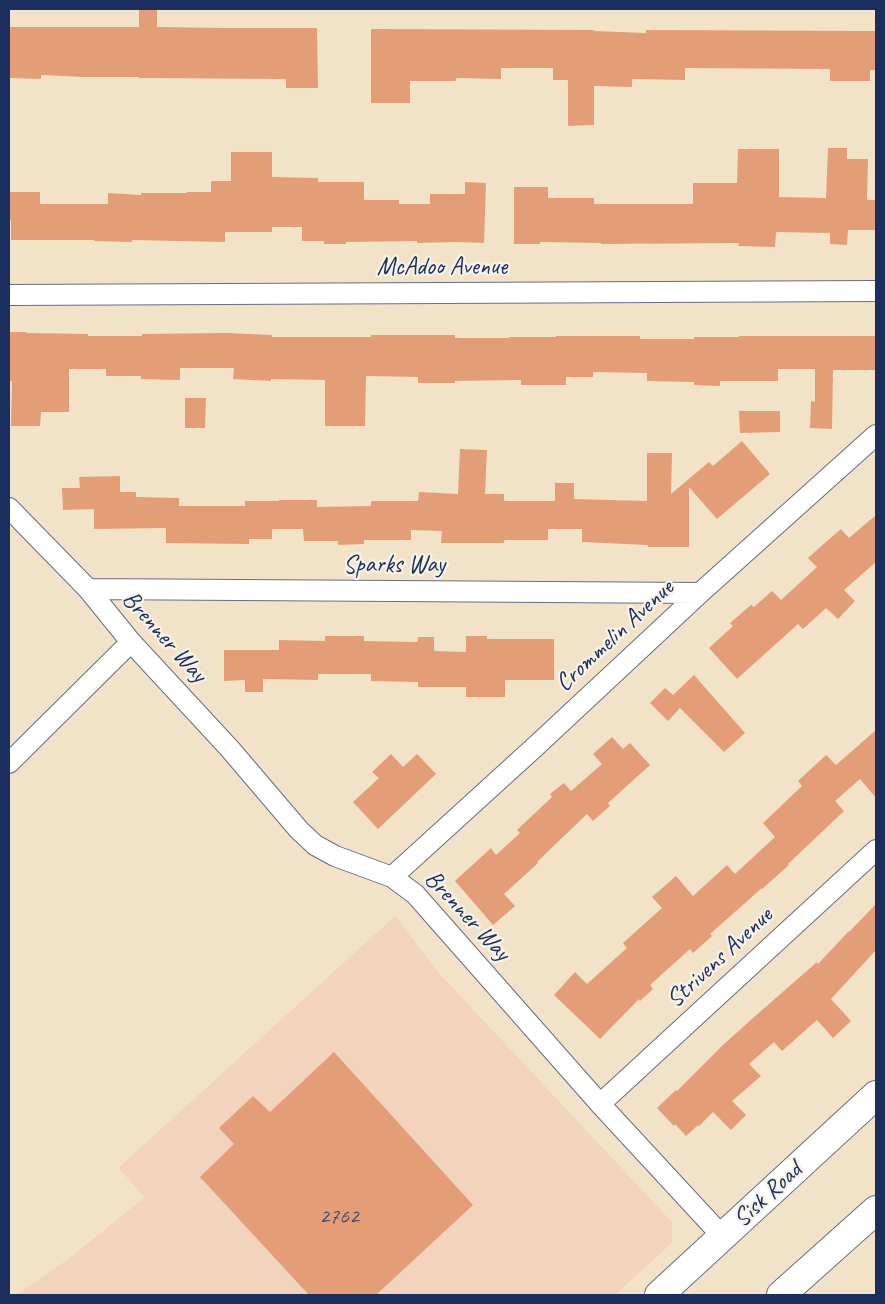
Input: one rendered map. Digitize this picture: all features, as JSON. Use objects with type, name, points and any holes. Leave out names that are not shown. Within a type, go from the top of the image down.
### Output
[{"type":"main road","name":"Sisk Road","points":[[659,1295],[876,1095]]},
{"type":"main road","points":[[780,1295],[876,1210]]},
{"type":"street","name":"McAdoo Avenue","points":[[9,295],[876,291]]},
{"type":"street","name":"Crommelin Avenue","points":[[392,878],[700,593],[876,435]]},
{"type":"street","name":"Brenner Way","points":[[9,508],[88,589],[131,642],[230,749],[299,830],[315,845],[335,856],[392,878],[415,894],[600,1104],[722,1237]]},
{"type":"street","name":"Sparks Way","points":[[88,589],[700,593]]},
{"type":"street","points":[[9,763],[131,642]]},
{"type":"street","name":"Strivens Avenue","points":[[600,1104],[876,850]]},
{"type":"shaded area","points":[[395,916],[438,972],[672,1222],[672,1243],[615,1295],[16,1295],[67,1260],[145,1197],[118,1168]]},
{"type":"building","points":[[139,9],[157,9],[157,27],[317,28],[318,88],[286,88],[286,79],[41,75],[41,79],[10,78],[9,27],[139,27]]},
{"type":"building","points":[[371,29],[594,30],[646,33],[646,30],[876,31],[876,70],[870,70],[870,81],[830,81],[830,69],[685,68],[685,80],[632,79],[632,87],[594,86],[594,125],[568,126],[568,80],[553,80],[553,68],[501,68],[501,79],[456,78],[456,81],[410,81],[410,103],[371,103]]},
{"type":"building","points":[[828,148],[847,148],[847,159],[868,159],[867,200],[876,200],[876,230],[848,230],[847,245],[830,244],[830,233],[776,232],[775,247],[738,246],[739,243],[601,244],[540,242],[540,244],[514,244],[514,187],[548,187],[548,198],[594,198],[594,204],[693,204],[693,183],[737,183],[738,149],[779,149],[779,197],[826,198]]},
{"type":"building","points":[[231,152],[272,152],[272,177],[318,178],[318,182],[364,182],[364,200],[399,200],[399,204],[430,204],[430,194],[465,194],[465,182],[486,183],[484,243],[417,243],[417,241],[324,244],[324,241],[302,241],[302,227],[272,227],[272,232],[225,232],[225,242],[11,240],[9,192],[40,192],[40,204],[108,204],[108,193],[141,195],[141,193],[211,192],[211,181],[231,181]]},
{"type":"building","points":[[9,332],[88,334],[88,336],[226,333],[272,335],[272,337],[371,337],[371,335],[455,335],[455,338],[640,336],[640,339],[694,339],[694,337],[739,336],[876,336],[876,370],[833,370],[832,429],[810,428],[811,401],[815,402],[815,369],[778,369],[778,381],[720,381],[720,386],[694,385],[694,382],[647,381],[647,373],[593,372],[593,377],[566,377],[566,385],[521,385],[521,380],[418,383],[418,377],[366,376],[365,426],[325,426],[325,380],[271,379],[271,381],[233,379],[234,368],[180,368],[180,380],[141,379],[141,376],[106,376],[106,369],[69,369],[69,412],[41,412],[40,426],[11,426],[12,381],[9,381]]},
{"type":"building","points":[[185,398],[206,398],[205,428],[185,428]]},
{"type":"building","points":[[739,411],[780,411],[780,432],[740,433]]},
{"type":"building","points":[[742,441],[770,474],[717,519],[689,487],[689,547],[648,547],[648,545],[582,542],[582,529],[548,529],[548,540],[504,540],[504,543],[441,543],[442,531],[411,530],[411,540],[364,540],[364,544],[338,545],[338,541],[304,541],[303,529],[272,529],[272,539],[249,539],[249,544],[166,543],[166,528],[94,529],[94,509],[63,510],[62,488],[80,488],[79,477],[120,476],[120,492],[136,492],[136,497],[179,498],[179,506],[245,506],[245,501],[317,500],[317,507],[371,506],[371,501],[418,501],[419,492],[458,494],[460,449],[487,450],[485,494],[504,494],[504,501],[555,501],[555,483],[574,483],[574,499],[647,501],[647,453],[672,453],[671,494],[709,462],[713,466]]},
{"type":"building","points":[[876,515],[876,562],[844,590],[855,601],[838,619],[826,608],[803,629],[798,624],[737,679],[709,648],[733,626],[730,623],[751,605],[754,607],[772,591],[781,600],[817,567],[808,558],[818,549],[841,529],[849,538]]},
{"type":"building","points":[[325,636],[364,636],[364,641],[418,642],[418,637],[434,637],[434,651],[466,652],[466,636],[487,636],[487,639],[554,639],[554,680],[505,680],[505,697],[466,697],[466,687],[418,687],[418,682],[371,681],[371,674],[318,674],[318,680],[263,679],[263,692],[245,692],[245,680],[224,681],[224,650],[279,650],[279,640],[325,641]]},
{"type":"building","points":[[694,675],[745,733],[724,752],[680,708],[668,721],[650,703],[665,688],[673,695]]},
{"type":"building","points":[[876,730],[876,798],[860,779],[835,801],[844,811],[789,865],[710,934],[712,936],[693,953],[690,949],[650,985],[653,989],[640,1001],[639,999],[600,1039],[554,995],[575,972],[587,984],[627,948],[623,943],[662,908],[652,897],[676,876],[693,896],[727,865],[735,874],[775,837],[763,823],[802,786],[798,781],[826,755],[836,765]]},
{"type":"building","points":[[612,737],[623,749],[630,743],[650,765],[608,803],[610,806],[593,821],[587,814],[504,894],[515,906],[493,925],[455,881],[491,848],[496,855],[520,833],[517,830],[552,797],[550,794],[564,783],[571,791],[602,764],[593,754]]},
{"type":"building","points":[[391,754],[403,767],[417,754],[436,774],[378,829],[353,802],[379,778],[372,772]]},
{"type":"building","points":[[876,904],[876,950],[831,999],[851,1021],[833,1038],[817,1020],[782,1051],[774,1042],[749,1064],[761,1076],[732,1101],[746,1115],[731,1130],[713,1112],[686,1136],[675,1124],[674,1126],[657,1108],[753,1018],[817,962],[818,964]]},
{"type":"building","points":[[334,1052],[473,1205],[376,1295],[309,1295],[200,1177],[234,1144],[219,1128],[253,1096],[270,1112]]}]
